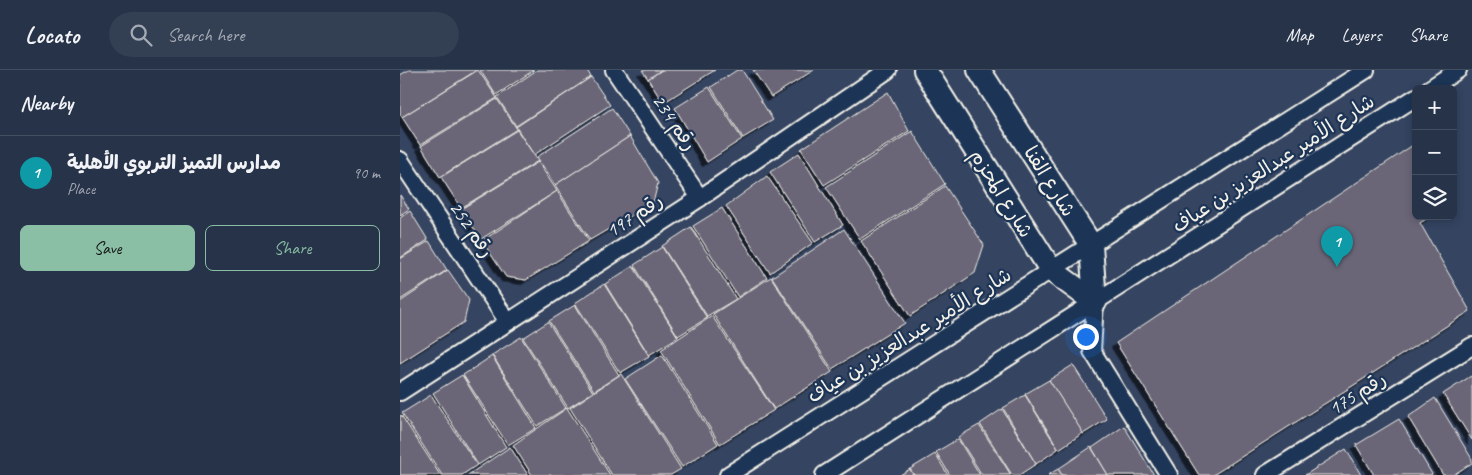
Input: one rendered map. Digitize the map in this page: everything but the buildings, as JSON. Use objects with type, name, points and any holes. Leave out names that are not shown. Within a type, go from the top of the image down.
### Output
[{"type":"street","name":"رقم 234","points":[[614,70],[700,198]]},
{"type":"street","name":"رقم 197","points":[[400,392],[700,198],[888,70]]},
{"type":"street","name":"شارع المحزم","points":[[925,70],[1051,270],[1095,302]]},
{"type":"street","name":"شارع القنا","points":[[979,70],[1091,245],[1095,302]]},
{"type":"street","name":"شارع الأمير عبدالعزيز بن عياف","points":[[728,475],[1366,70]]},
{"type":"street","points":[[1435,85],[1458,70]]},
{"type":"street","name":"شارع الأمير عبدالعزيز بن عياف","points":[[824,475],[1412,100]]},
{"type":"street","name":"رقم 252","points":[[400,160],[508,322]]},
{"type":"street","points":[[1095,302],[1092,351],[1169,475]]},
{"type":"street","name":"رقم 175","points":[[1264,475],[1472,346]]},
{"type":"place","name":"مدارس التميز التربوي الأهلية","points":[[1337,267]]}]
